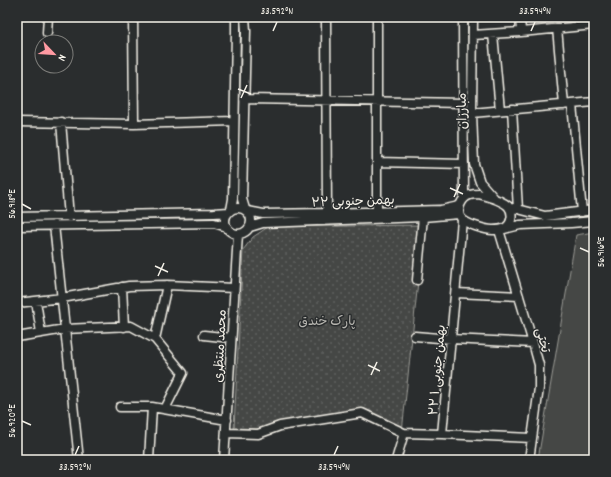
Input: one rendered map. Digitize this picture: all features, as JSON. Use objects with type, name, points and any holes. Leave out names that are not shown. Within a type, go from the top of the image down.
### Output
[{"type":"street","points":[[47,33],[48,17]]},
{"type":"street","points":[[133,17],[134,124]]},
{"type":"street","points":[[227,227],[226,217],[230,211],[233,198],[236,17]]},
{"type":"street","points":[[17,226],[214,223],[227,227],[232,232],[238,234],[245,232],[250,227],[252,221],[242,199],[245,17]]},
{"type":"street","points":[[326,17],[326,213]]},
{"type":"street","points":[[377,17],[377,212]]},
{"type":"street","name":"مبارزان","points":[[463,17],[464,198]]},
{"type":"street","name":"مبارزان","points":[[473,17],[472,113],[474,164],[480,182],[494,198]]},
{"type":"street","points":[[520,17],[521,32]]},
{"type":"street","points":[[582,17],[583,26]]},
{"type":"street","points":[[473,35],[594,25]]},
{"type":"street","points":[[557,28],[577,158],[582,212]]},
{"type":"street","points":[[493,34],[500,110]]},
{"type":"street","points":[[244,99],[463,103]]},
{"type":"street","points":[[472,113],[594,102]]},
{"type":"street","points":[[512,109],[518,209]]},
{"type":"street","points":[[17,122],[134,124],[234,121]]},
{"type":"street","points":[[61,122],[69,217]]},
{"type":"street","points":[[377,162],[464,164]]},
{"type":"street","points":[[594,210],[544,216],[507,206],[494,198],[479,194],[470,195],[464,198],[460,213],[479,228],[489,230],[501,230],[520,225],[571,224],[594,221]]},
{"type":"street","points":[[501,230],[510,223],[512,218],[510,209],[507,206]]},
{"type":"street","points":[[17,217],[214,213],[230,211],[239,207],[247,210]]},
{"type":"street","name":"۲۲ بهمن جنوبی","points":[[247,210],[263,214],[441,210],[460,213]]},
{"type":"street","name":"۲۲ بهمن جنوبی","points":[[250,227],[264,223],[423,217],[460,213]]},
{"type":"street","name":"۲۲ بهمن جنوبی ۱","points":[[460,213],[456,293],[442,434],[532,438]]},
{"type":"street","points":[[125,215],[126,224]]},
{"type":"street","points":[[416,280],[423,217]]},
{"type":"street","points":[[54,225],[79,460]]},
{"type":"street","name":"تختی","points":[[501,230],[538,365],[540,388],[529,460]]},
{"type":"street","name":"محمد منتظری","points":[[224,460],[238,234]]},
{"type":"street","points":[[155,340],[167,285]]},
{"type":"street","points":[[17,303],[62,298],[129,286],[167,285],[234,288]]},
{"type":"street","points":[[122,287],[124,327]]},
{"type":"street","points":[[456,293],[519,296]]},
{"type":"street","points":[[36,301],[40,333]]},
{"type":"street","points":[[17,337],[65,329],[132,326],[155,340],[183,373],[165,409]]},
{"type":"street","points":[[204,335],[231,338]]},
{"type":"street","points":[[414,336],[533,343]]},
{"type":"street","points":[[120,407],[152,407],[227,420]]},
{"type":"street","points":[[149,460],[152,407]]},
{"type":"street","points":[[226,433],[258,434],[280,426],[362,413],[404,433],[442,434]]},
{"type":"street","points":[[396,460],[404,433]]},
{"type":"green space","name":"پارک خندق","points":[[424,225],[402,432],[361,410],[263,429],[234,428],[243,250],[253,237],[268,227]]},
{"type":"green space","points":[[594,232],[594,460],[538,459],[576,235]]}]
